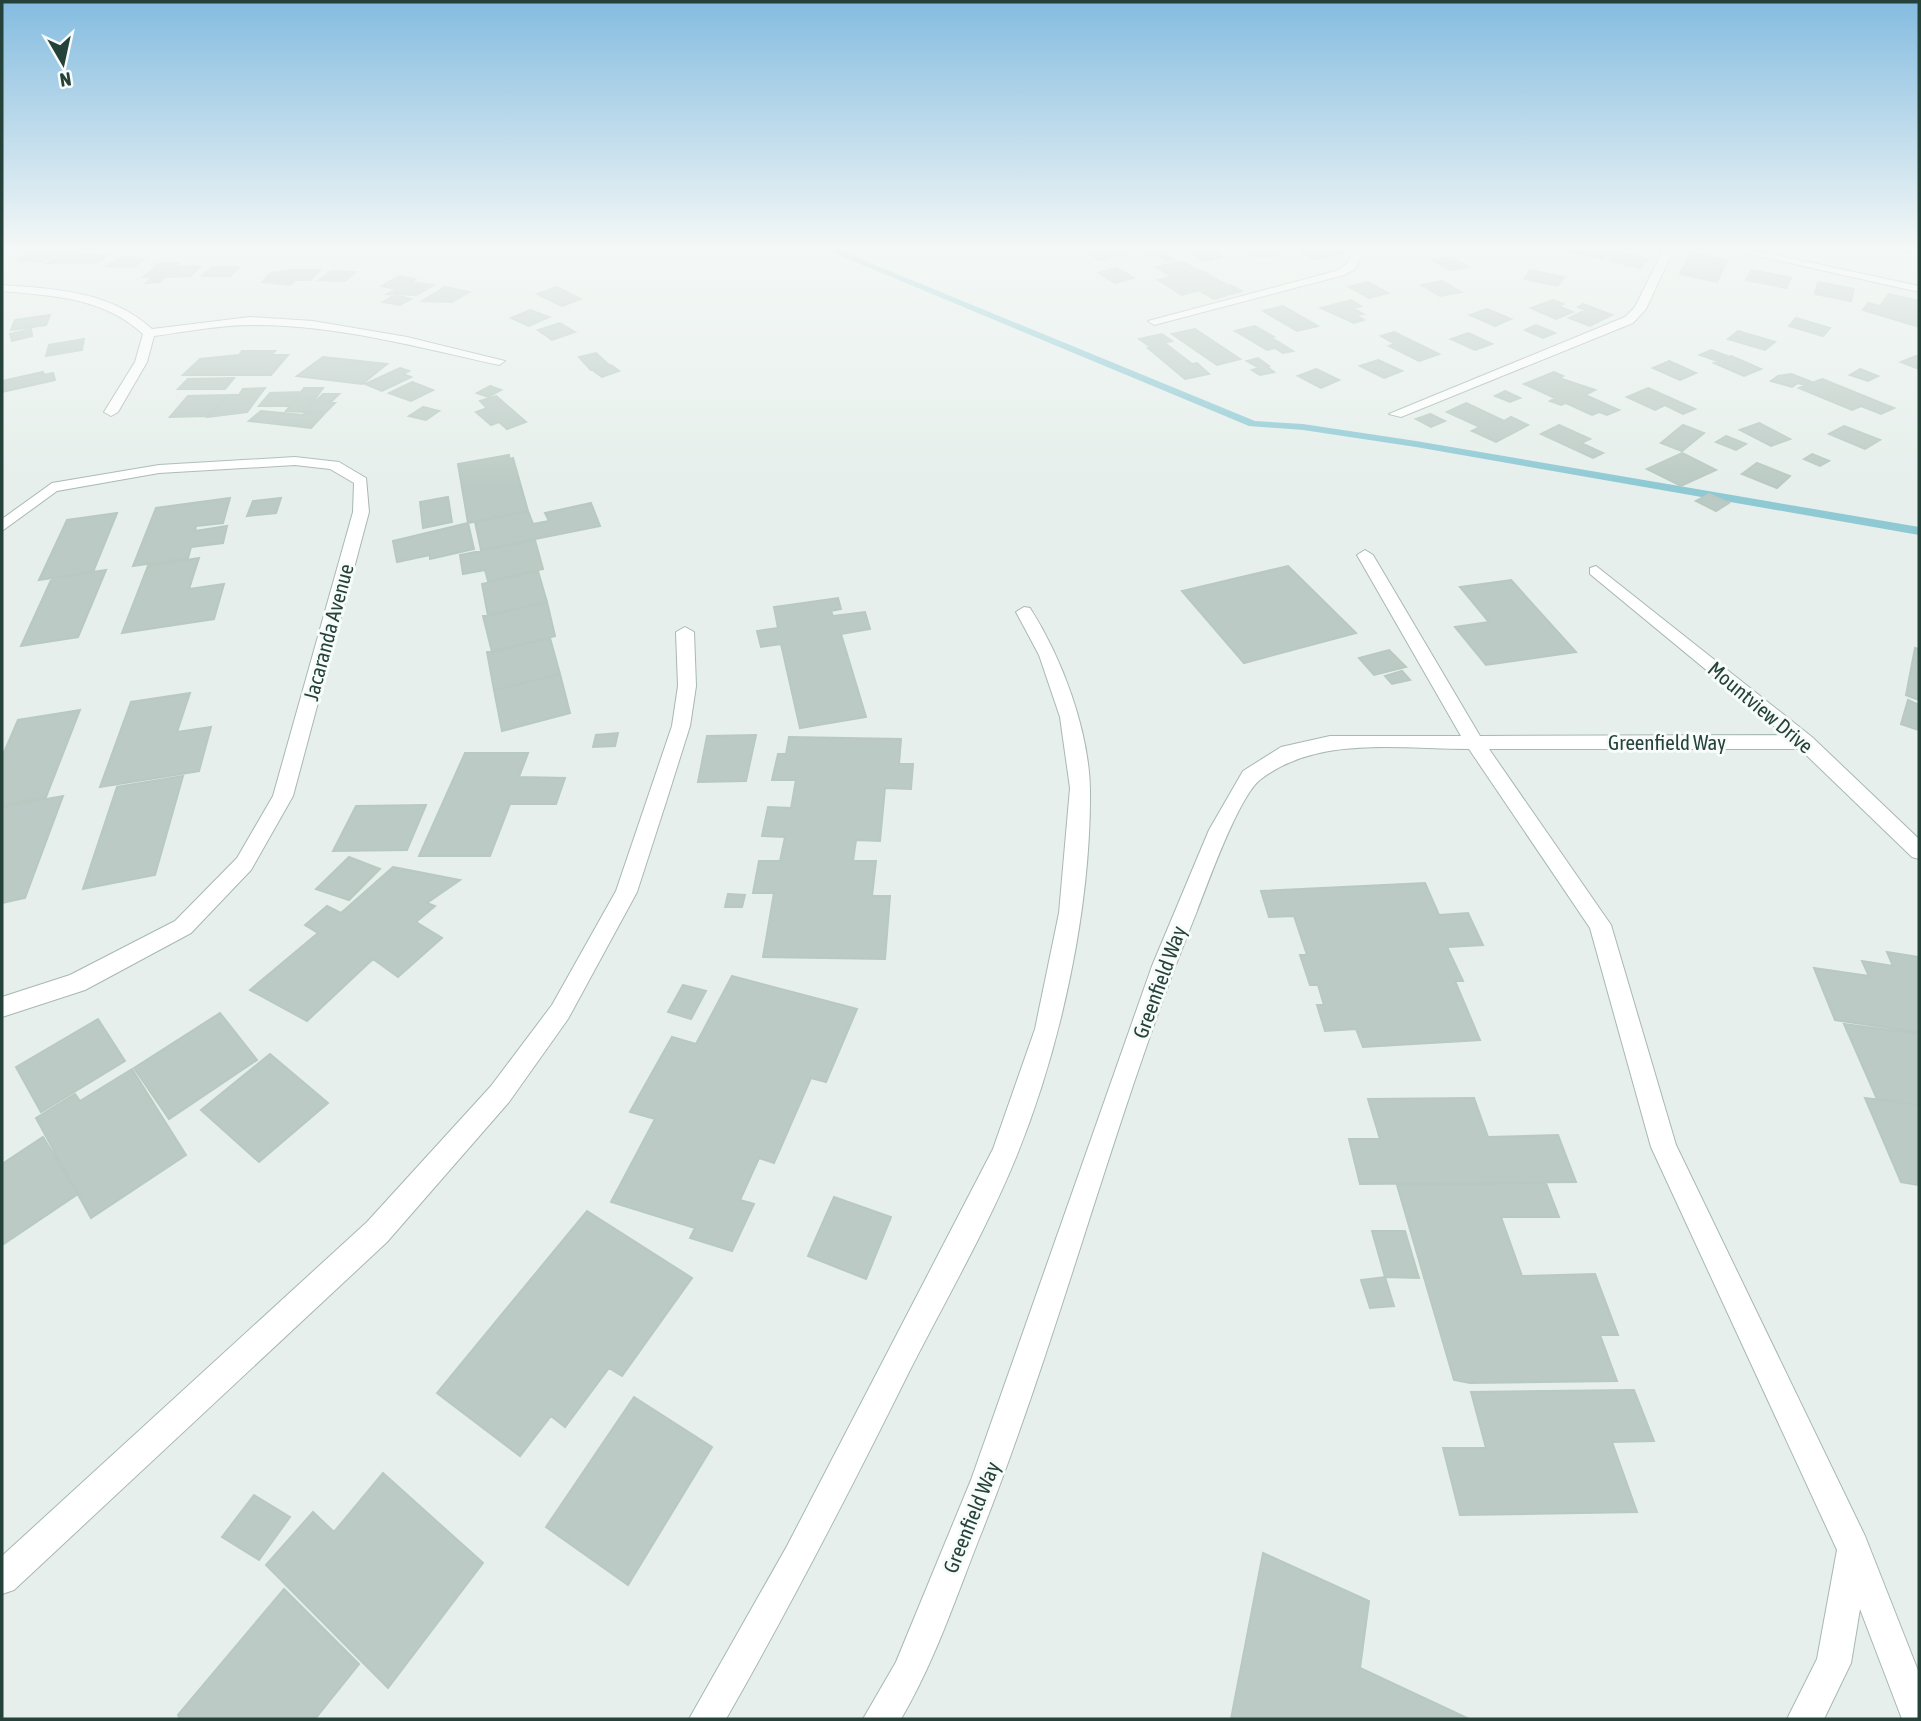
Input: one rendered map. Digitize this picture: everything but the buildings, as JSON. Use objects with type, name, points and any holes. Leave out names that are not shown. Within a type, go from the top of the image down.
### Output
[{"type":"street","points":[[142,326],[149,333],[205,326]]},
{"type":"street","points":[[308,326],[385,337],[499,361]]},
{"type":"street","points":[[1396,414],[1613,326]]},
{"type":"street","points":[[111,412],[141,362],[149,333]]},
{"type":"street","name":"Jacaranda Avenue","points":[[2,526],[52,487],[159,468],[295,460],[334,465],[361,481],[361,512],[283,796],[244,864],[183,927],[77,983],[2,1007]]},
{"type":"street","points":[[1364,555],[1415,637],[1474,742],[1600,925],[1664,1147],[1853,1548],[1919,1717]]},
{"type":"street","name":"Mountview Drive","points":[[1596,571],[1805,742],[1919,851]]},
{"type":"street","points":[[707,1719],[799,1558],[999,1166],[1047,1029],[1070,914],[1080,788],[1069,717],[1048,655],[1024,612]]},
{"type":"street","points":[[2,1578],[377,1232],[500,1094],[559,1012],[626,892],[681,726],[687,686],[685,632]]},
{"type":"street","name":"Greenfield Way","points":[[881,1719],[908,1674],[988,1480],[1163,966],[1219,830],[1250,776],[1288,752],[1330,743],[1805,742]]},
{"type":"street","points":[[1805,1719],[1834,1663],[1853,1548]]},
{"type":"waterway","points":[[1016,326],[1253,424],[1303,427],[1416,444],[1919,531]]}]
